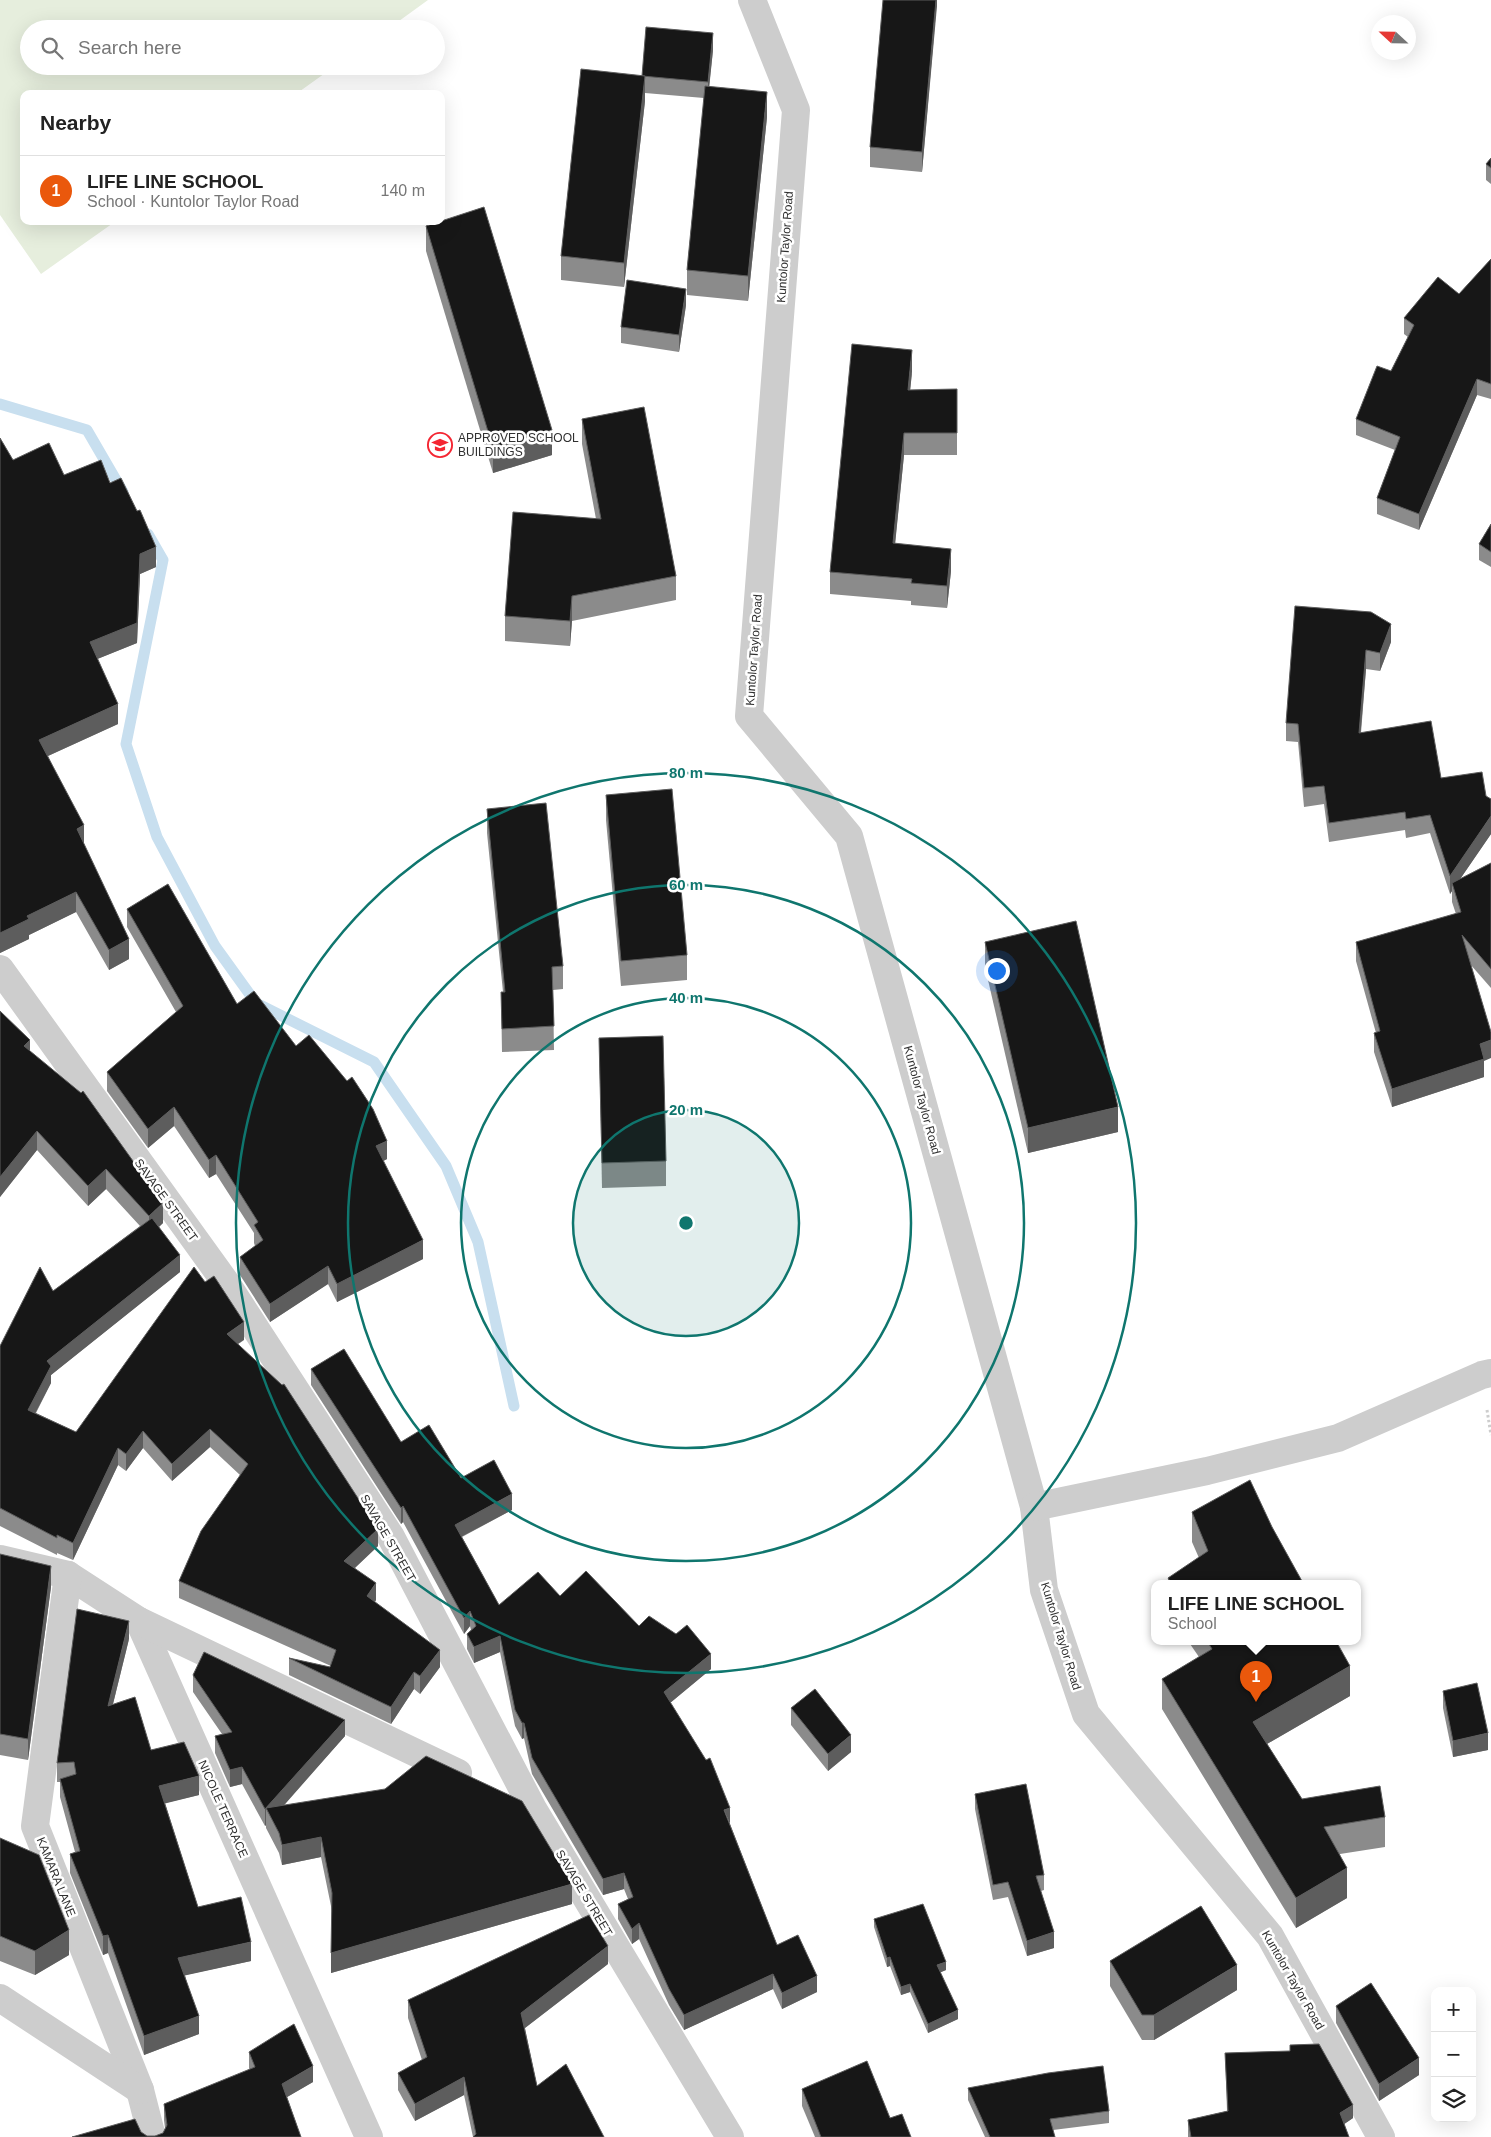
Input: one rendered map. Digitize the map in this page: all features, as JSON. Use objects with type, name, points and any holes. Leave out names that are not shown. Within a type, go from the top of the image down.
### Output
[{"type":"street","name":"Kuntolor Taylor Road","points":[[752,0],[796,110],[749,716],[849,836],[1034,1507],[1044,1590],[1086,1714],[1270,1936],[1381,2137]]},
{"type":"street","name":"SAVAGE STREET","points":[[0,969],[224,1280],[391,1537],[534,1809],[730,2137]]},
{"type":"street","points":[[1034,1507],[1207,1471],[1338,1438],[1482,1375],[1491,1373]]},
{"type":"street","points":[[0,1559],[68,1575],[139,1621],[534,1809]]},
{"type":"street","name":"KAMARA LANE","points":[[68,1575],[35,1826],[140,2090],[152,2137]]},
{"type":"street","name":"NICOLE TERRACE","points":[[139,1621],[369,2137]]},
{"type":"street","points":[[0,1998],[140,2090]]},
{"type":"green space","points":[[0,0],[428,0],[400,20],[20,20],[20,75],[322,75],[302,90],[20,90],[20,225],[110,225],[41,274],[0,215]]},
{"type":"building","points":[[883,0],[936,0],[922,152],[870,147]]},
{"type":"building","points":[[646,27],[713,33],[708,82],[642,76]]},
{"type":"building","points":[[581,69],[645,76],[624,263],[561,256]]},
{"type":"building","points":[[705,86],[767,92],[748,276],[687,270]]},
{"type":"building","points":[[1491,158],[1491,168],[1486,164]]},
{"type":"building","points":[[484,207],[552,430],[493,448],[426,226],[445,225],[445,220]]},
{"type":"building","points":[[1491,259],[1491,384],[1477,379],[1419,514],[1377,498],[1400,437],[1356,419],[1377,366],[1391,371],[1414,325],[1404,318],[1438,277],[1459,294]]},
{"type":"building","points":[[627,280],[686,289],[679,335],[621,327]]},
{"type":"building","points":[[852,344],[912,350],[908,390],[957,389],[957,433],[904,433],[893,543],[951,549],[947,586],[911,583],[912,579],[830,572]]},
{"type":"building","points":[[644,407],[676,576],[572,596],[570,621],[505,616],[513,512],[601,519],[582,419]]},
{"type":"building","points":[[0,438],[13,460],[49,443],[64,475],[101,460],[110,483],[121,478],[137,511],[140,510],[156,547],[140,554],[137,623],[90,642],[118,704],[39,740],[84,825],[77,829],[129,939],[109,950],[76,892],[27,916],[29,919],[0,933]]},
{"type":"building","points":[[1491,524],[1491,552],[1479,544]]},
{"type":"building","points":[[1295,606],[1371,612],[1391,624],[1380,653],[1366,650],[1359,733],[1431,721],[1441,778],[1482,772],[1486,796],[1491,799],[1491,816],[1450,876],[1430,815],[1406,819],[1405,812],[1329,823],[1324,786],[1304,788],[1298,724],[1286,723]]},
{"type":"building","points":[[672,789],[687,955],[621,961],[606,795]]},
{"type":"building","points":[[546,803],[563,966],[552,967],[554,1026],[502,1029],[501,992],[505,992],[487,809]]},
{"type":"building","points":[[1491,863],[1491,969],[1462,935],[1491,1032],[1491,1040],[1480,1044],[1484,1059],[1392,1089],[1374,1033],[1380,1031],[1356,942],[1461,912],[1452,883]]},
{"type":"building","points":[[168,884],[237,1004],[254,991],[296,1046],[309,1035],[347,1081],[352,1077],[373,1109],[387,1141],[376,1146],[423,1240],[337,1284],[328,1266],[270,1304],[240,1257],[263,1240],[254,1225],[258,1222],[216,1155],[209,1160],[174,1107],[148,1129],[107,1072],[183,1006],[127,909]]},
{"type":"building","points":[[1076,921],[1118,1107],[1028,1128],[985,942]]},
{"type":"building","points":[[0,1011],[30,1040],[24,1046],[81,1093],[83,1091],[163,1203],[149,1216],[106,1169],[88,1186],[37,1131],[0,1177]]},
{"type":"building","points":[[663,1036],[666,1161],[602,1163],[599,1038]]},
{"type":"building","points":[[152,1218],[180,1255],[47,1361],[51,1366],[28,1410],[76,1432],[194,1267],[205,1282],[214,1276],[244,1322],[227,1334],[282,1385],[284,1384],[378,1529],[344,1561],[376,1583],[367,1596],[440,1650],[420,1676],[414,1672],[391,1707],[289,1658],[330,1667],[336,1650],[179,1581],[201,1531],[248,1464],[210,1429],[172,1464],[143,1431],[126,1454],[118,1448],[73,1543],[57,1535],[57,1538],[0,1508],[0,1346],[40,1267],[53,1291]]},
{"type":"building","points":[[344,1349],[401,1442],[429,1425],[461,1478],[494,1460],[512,1494],[455,1525],[499,1605],[538,1572],[560,1596],[586,1571],[639,1626],[649,1616],[676,1634],[687,1625],[711,1654],[664,1692],[706,1760],[710,1758],[730,1808],[724,1810],[777,1945],[798,1935],[817,1976],[782,1993],[773,1974],[684,2015],[669,1989],[639,1923],[632,1929],[618,1904],[633,1897],[624,1873],[603,1879],[532,1758],[524,1723],[522,1723],[515,1710],[500,1636],[474,1647],[467,1634],[476,1626],[470,1611],[464,1618],[403,1506],[401,1508],[311,1369]]},
{"type":"building","points":[[1250,1480],[1272,1527],[1301,1580],[1169,1580],[1168,1578],[1208,1551],[1192,1512]]},
{"type":"building","points":[[0,1554],[51,1566],[28,1739],[0,1734]]},
{"type":"building","points":[[77,1609],[129,1621],[108,1706],[135,1697],[151,1750],[184,1742],[199,1776],[159,1786],[198,1907],[241,1897],[251,1942],[178,1958],[199,2016],[144,2036],[108,1935],[103,1936],[70,1854],[80,1851],[60,1779],[76,1774],[74,1762],[57,1763]]},
{"type":"building","points":[[1210,1645],[1338,1645],[1350,1666],[1253,1722],[1302,1799],[1380,1786],[1385,1817],[1324,1827],[1347,1868],[1296,1898],[1162,1679],[1212,1649]]},
{"type":"building","points":[[204,1652],[345,1720],[265,1809],[242,1767],[230,1770],[215,1736],[232,1732],[193,1675]]},
{"type":"building","points":[[1477,1683],[1488,1733],[1453,1741],[1443,1691]]},
{"type":"building","points":[[815,1689],[851,1735],[828,1754],[791,1708]]},
{"type":"building","points":[[426,1756],[522,1801],[572,1884],[331,1953],[332,1893],[321,1837],[282,1845],[279,1833],[266,1808],[385,1789]]},
{"type":"building","points":[[1026,1784],[1044,1875],[1036,1876],[1054,1932],[1027,1941],[1008,1882],[993,1885],[975,1794]]},
{"type":"building","points":[[0,1838],[39,1855],[69,1930],[35,1951],[0,1936]]},
{"type":"building","points":[[923,1904],[946,1962],[937,1965],[958,2010],[928,2024],[910,1984],[901,1987],[890,1957],[887,1958],[874,1919]]},
{"type":"building","points":[[1201,1906],[1237,1965],[1154,2015],[1142,2015],[1110,1961]]},
{"type":"building","points":[[589,1915],[608,1946],[521,2013],[537,2086],[566,2064],[604,2137],[473,2137],[476,2134],[464,2077],[415,2104],[398,2073],[427,2057],[408,2000]]},
{"type":"building","points":[[1371,1983],[1419,2058],[1379,2084],[1336,2006]]},
{"type":"building","points":[[294,2024],[313,2066],[282,2084],[301,2137],[72,2137],[135,2119],[141,2132],[147,2136],[163,2133],[167,2125],[164,2104],[255,2067],[249,2052]]},
{"type":"building","points":[[1319,2044],[1353,2105],[1340,2113],[1349,2137],[1191,2137],[1188,2120],[1228,2111],[1225,2053],[1290,2051],[1290,2045]]},
{"type":"building","points":[[867,2061],[890,2118],[902,2114],[911,2137],[821,2137],[802,2089]]},
{"type":"building","points":[[1103,2066],[1109,2111],[1050,2119],[1055,2137],[990,2137],[968,2088],[1048,2073]]},
{"type":"waterway","points":[[0,404],[87,430],[123,492]]},
{"type":"waterway","points":[[148,534],[163,560],[126,744],[157,837],[215,946],[256,1003],[374,1062],[446,1166],[478,1242],[514,1406]]},
{"type":"place","name":"APPROVED SCHOOL BUILDINGS","points":[[440,445]]},
{"type":"place","name":"LIFE LINE SCHOOL","points":[[1256,1702]]}]
